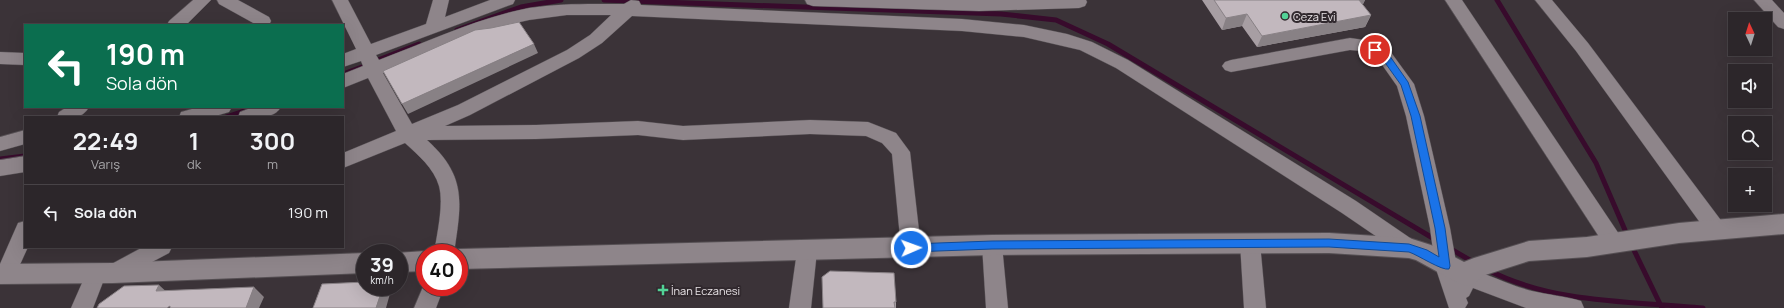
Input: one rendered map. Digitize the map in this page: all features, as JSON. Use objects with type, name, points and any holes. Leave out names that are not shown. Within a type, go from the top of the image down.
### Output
[{"type":"street","points":[[176,24],[203,0]]},
{"type":"street","points":[[225,0],[263,21]]},
{"type":"street","points":[[340,0],[407,133],[430,154],[440,168],[449,186],[450,214],[445,244]]},
{"type":"street","points":[[434,26],[441,0]]},
{"type":"street","points":[[344,80],[370,62],[434,26],[507,0]]},
{"type":"street","points":[[813,0],[917,6],[1057,4],[1079,2],[1078,0]]},
{"type":"street","points":[[1453,0],[1616,243]]},
{"type":"street","points":[[1543,0],[1582,47],[1716,229]]},
{"type":"street","points":[[1762,0],[1784,23]]},
{"type":"street","points":[[344,161],[464,110],[573,54],[596,39],[633,5]]},
{"type":"street","points":[[344,61],[370,62],[499,21],[567,8],[633,5],[1024,30],[1086,46],[1122,64],[1349,207],[1409,248]]},
{"type":"street","points":[[1231,66],[1350,44],[1366,45],[1384,55],[1405,84],[1416,116],[1440,228],[1444,258],[1457,305]]},
{"type":"street","points":[[0,58],[24,59]]},
{"type":"street","points":[[67,116],[79,108]]},
{"type":"street","points":[[192,116],[220,108]]},
{"type":"street","points":[[250,116],[270,108]]},
{"type":"street","points":[[407,133],[536,132],[631,128],[683,133],[810,127],[868,129],[889,138],[902,152],[911,248]]},
{"type":"street","points":[[0,145],[24,137]]},
{"type":"street","points":[[0,145],[24,143]]},
{"type":"street","points":[[0,168],[24,164]]},
{"type":"street","points":[[1457,305],[1470,272],[1501,260],[1529,252],[1587,247],[1716,229],[1784,224]]},
{"type":"street","points":[[24,231],[3,274],[104,273],[356,263]]},
{"type":"street","points":[[1250,243],[1255,308]]},
{"type":"street","points":[[468,260],[605,254],[807,251],[992,245],[1329,243],[1409,248],[1444,258],[1514,296],[1554,306],[1573,308]]},
{"type":"street","points":[[992,245],[997,308]]},
{"type":"street","points":[[82,308],[104,273],[160,248]]},
{"type":"street","points":[[800,308],[807,251]]},
{"type":"street","points":[[425,308],[430,296]]},
{"type":"building","name":"Ceza Evi","points":[[1214,0],[1359,0],[1371,15],[1262,36],[1247,14],[1226,18]]},
{"type":"building","points":[[519,22],[534,44],[402,104],[383,71],[475,30]]},
{"type":"building","points":[[830,271],[894,273],[895,308],[823,308],[822,277]]},
{"type":"building","points":[[356,282],[356,296],[380,296],[376,308],[313,308],[322,284]]},
{"type":"building","points":[[159,285],[156,291],[254,287],[246,308],[170,308],[170,306],[167,308],[97,308],[99,304],[124,286]]},
{"type":"waterway","points":[[457,30],[521,7],[561,0]]},
{"type":"waterway","points":[[604,0],[1001,14],[1056,20],[1108,44],[1436,240]]},
{"type":"waterway","points":[[1497,0],[1596,163],[1628,237]]},
{"type":"waterway","points":[[373,62],[419,44]]},
{"type":"waterway","points":[[344,74],[362,67]]},
{"type":"waterway","points":[[229,116],[253,108]]},
{"type":"waterway","points":[[0,159],[24,156]]},
{"type":"waterway","points":[[1631,244],[1660,305]]},
{"type":"waterway","points":[[1449,248],[1475,263]]},
{"type":"waterway","points":[[1488,270],[1513,281],[1566,295],[1621,302],[1660,305]]},
{"type":"waterway","points":[[1660,305],[1703,308]]},
{"type":"place","name":"Ceza Evi","points":[[1285,16]]},
{"type":"place","name":"İnan Eczanesi","points":[[663,290]]},
{"type":"route","points":[[911,248],[992,245],[1329,243],[1409,248],[1423,252],[1445,266],[1440,228],[1416,116],[1405,84],[1384,55],[1375,50]]}]
